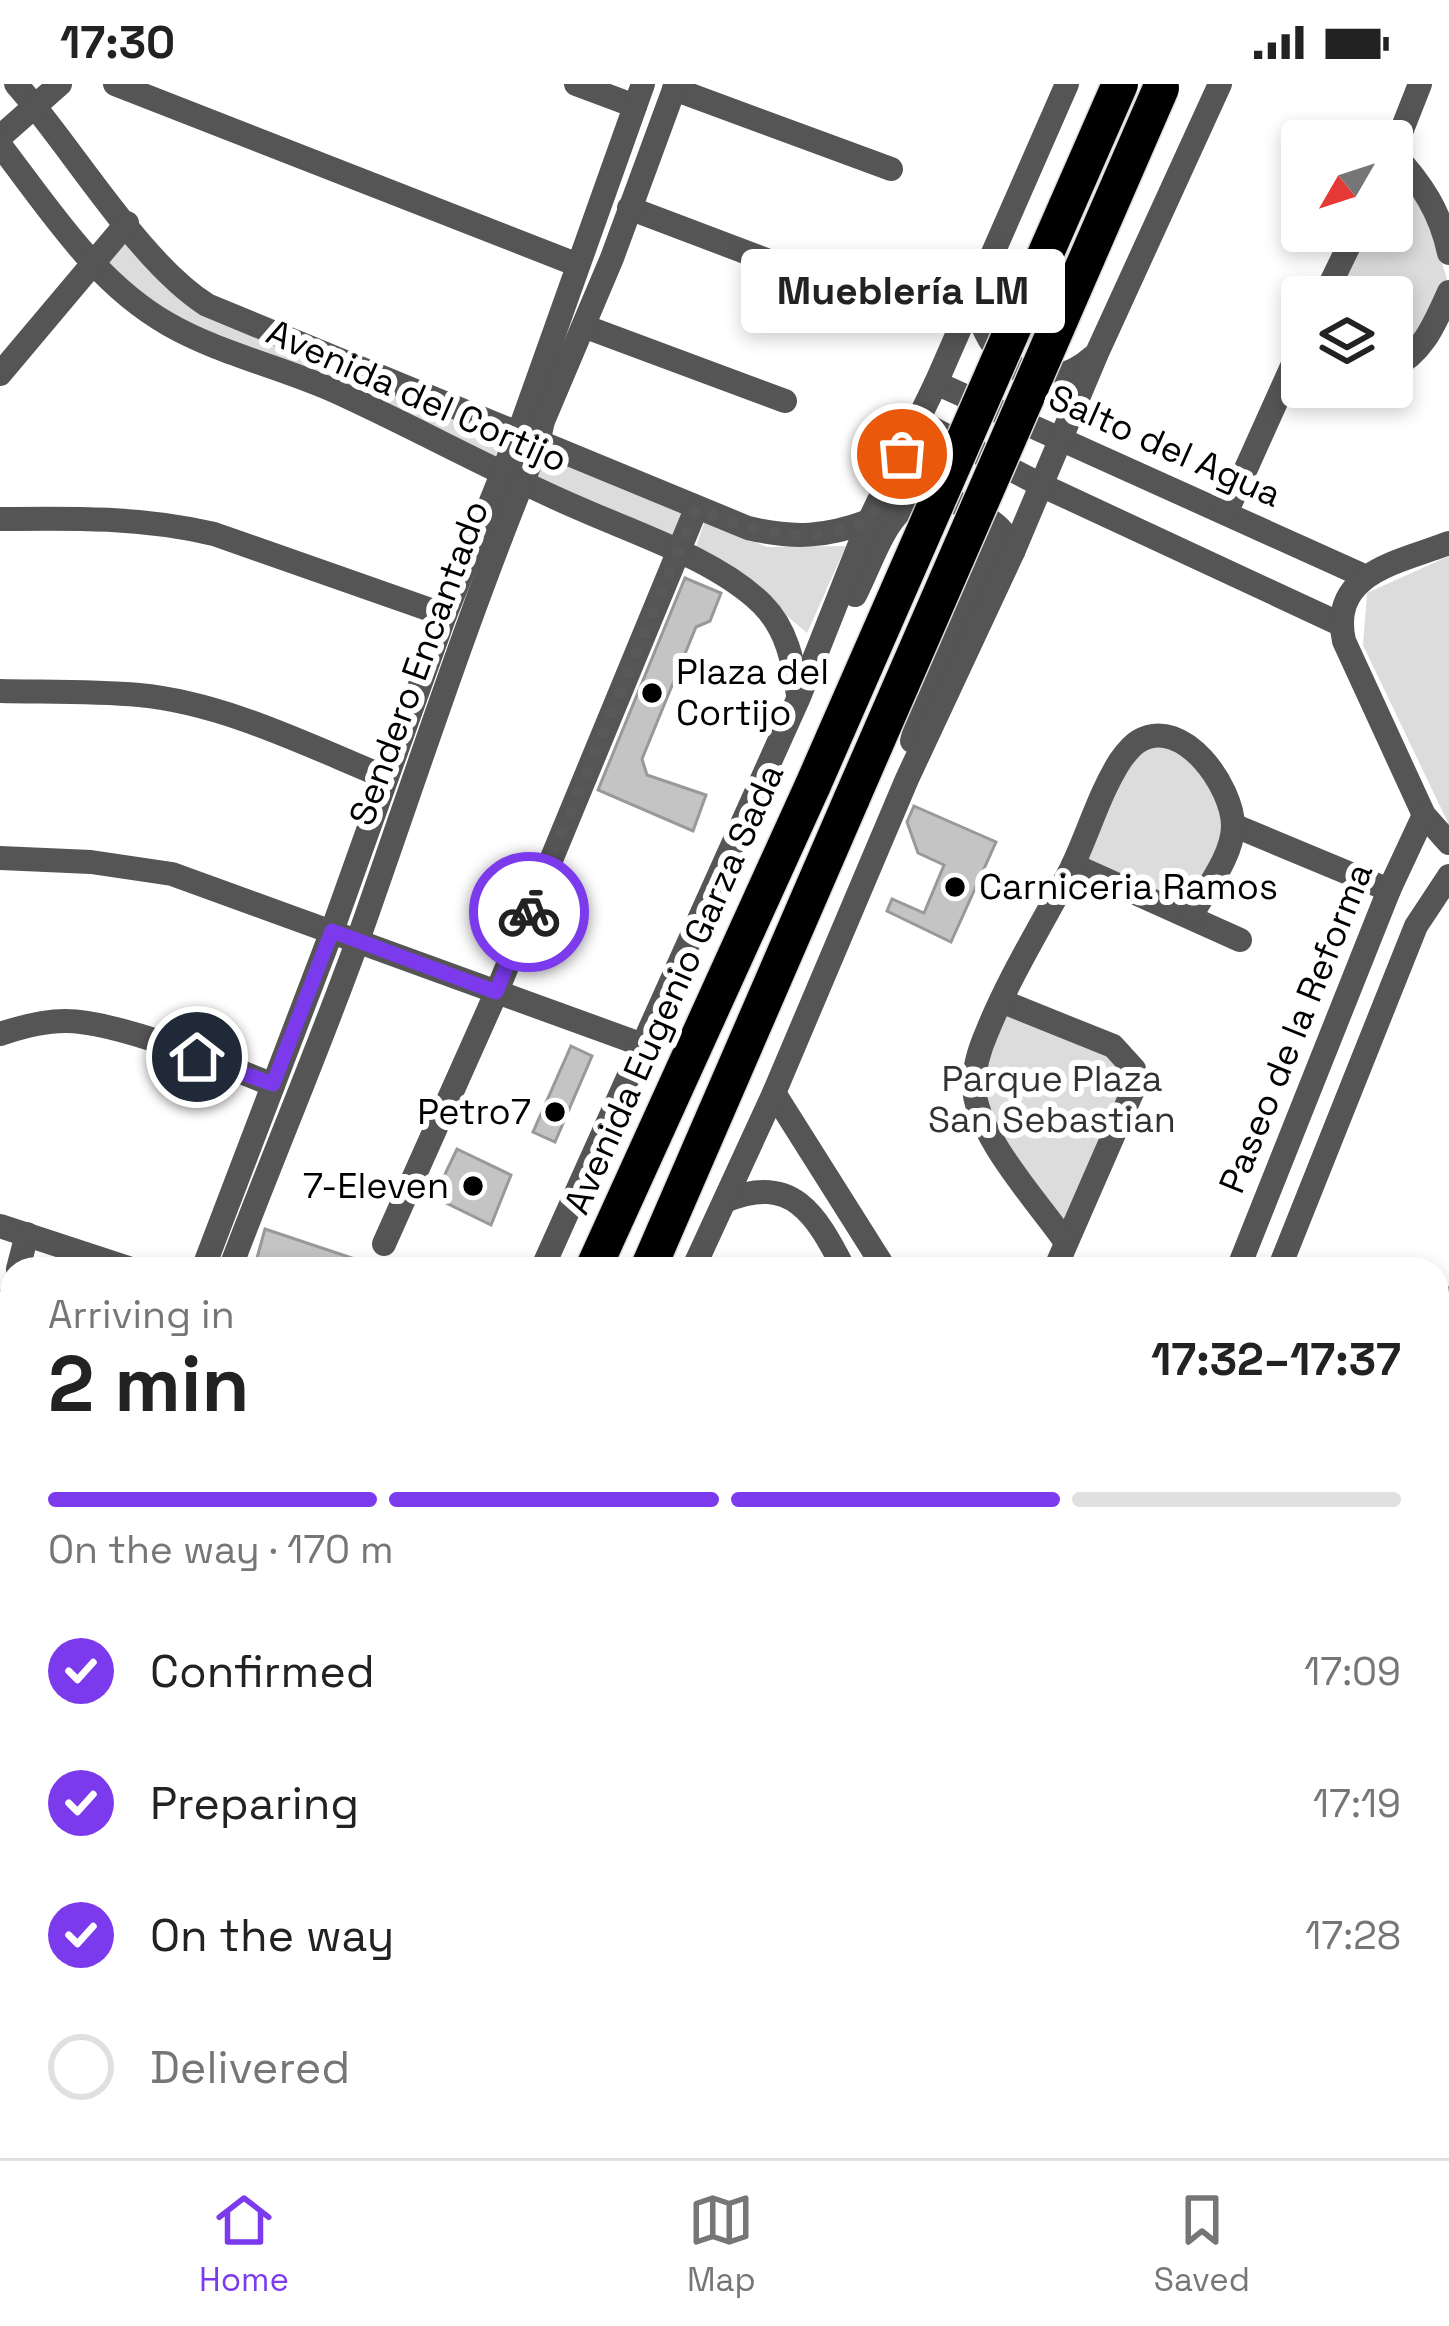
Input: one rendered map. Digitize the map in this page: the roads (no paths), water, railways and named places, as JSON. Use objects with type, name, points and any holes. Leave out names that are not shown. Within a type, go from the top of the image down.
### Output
[{"type":"highway","name":"Avenida Eugenio Garza Sada","points":[[597,1257],[813,785],[1120,84]]},
{"type":"highway","points":[[653,1257],[1162,86]]},
{"type":"street","name":"Avenida del Cortijo","points":[[16,84],[127,223],[183,287],[207,304],[696,509],[783,536],[812,538],[869,520]]},
{"type":"street","points":[[0,141],[60,84]]},
{"type":"street","points":[[115,84],[578,265]]},
{"type":"street","points":[[576,84],[639,95]]},
{"type":"street","points":[[547,1257],[799,697],[869,520],[919,421],[1065,89],[1037,84]]},
{"type":"street","points":[[699,1257],[907,779],[1220,84]]},
{"type":"street","points":[[1406,120],[1420,84]]},
{"type":"street","points":[[675,86],[891,169]]},
{"type":"street","name":"Sendero Encantado","points":[[528,436],[586,326],[675,86]]},
{"type":"street","name":"Sendero Encantado","points":[[235,1257],[357,941],[461,642],[578,265],[639,95]]},
{"type":"street","name":"Avenida del Cortijo","points":[[0,141],[91,263],[168,324],[337,392],[736,583],[776,621],[788,642],[799,697]]},
{"type":"street","points":[[1413,174],[1432,203],[1449,253]]},
{"type":"street","points":[[628,208],[843,289]]},
{"type":"street","points":[[2,367],[127,223]]},
{"type":"street","points":[[1413,355],[1430,334],[1449,292]]},
{"type":"street","points":[[975,296],[987,340],[1023,370],[1064,376],[1097,352]]},
{"type":"street","points":[[586,326],[785,401]]},
{"type":"street","name":"Salto del Agua","points":[[936,382],[1364,576]]},
{"type":"street","points":[[1227,512],[1281,393]]},
{"type":"street","points":[[919,421],[1041,485],[1329,618],[1424,815],[1449,843]]},
{"type":"street","name":"Sendero Encantado","points":[[208,1257],[332,931],[445,615],[512,479]]},
{"type":"street","points":[[799,697],[903,506],[917,496],[933,495],[992,521],[1004,531],[1013,552]]},
{"type":"street","points":[[384,1244],[496,992],[696,509]]},
{"type":"street","points":[[0,519],[83,518],[176,525],[445,615]]},
{"type":"street","points":[[907,779],[920,711],[995,539],[992,521]]},
{"type":"street","points":[[1329,618],[1364,576],[1449,543]]},
{"type":"street","points":[[1329,618],[1338,564]]},
{"type":"street","points":[[0,691],[141,695],[191,705],[246,721],[385,776]]},
{"type":"street","points":[[1065,1241],[986,1127],[974,1085],[977,1061],[1001,1001],[1073,865],[1123,756],[1137,742],[1151,737],[1176,741],[1198,753],[1218,777],[1233,825],[1229,847],[1191,916]]},
{"type":"street","name":"Paseo de la Reforma","points":[[1243,1257],[1388,890],[1424,815]]},
{"type":"street","points":[[1233,825],[1388,890]]},
{"type":"street","points":[[0,858],[91,862],[172,874],[643,1045]]},
{"type":"street","points":[[1073,865],[1240,940]]},
{"type":"street","name":"Paseo de la Reforma","points":[[1284,1257],[1416,926],[1449,876]]},
{"type":"street","points":[[1001,1001],[1113,1046],[1134,1069],[1134,1088],[1059,1257]]},
{"type":"street","points":[[0,1034],[33,1024],[99,1025],[273,1084]]},
{"type":"street","points":[[774,1093],[877,1257]]},
{"type":"street","points":[[725,1201],[767,1189],[794,1199],[812,1214],[837,1257]]},
{"type":"street","points":[[0,1226],[95,1257]]},
{"type":"street","points":[[21,1257],[27,1234]]},
{"type":"place","name":"Mueblería LM","points":[[902,454]]},
{"type":"place","name":"Plaza del Cortijo","points":[[652,693]]},
{"type":"place","name":"Carniceria Ramos","points":[[955,887]]},
{"type":"place","name":"Petro7","points":[[555,1112]]},
{"type":"place","name":"7-Eleven","points":[[473,1186]]},
{"type":"park label","name":"Parque Plaza San Sebastian","points":[[1052,1100]]}]
